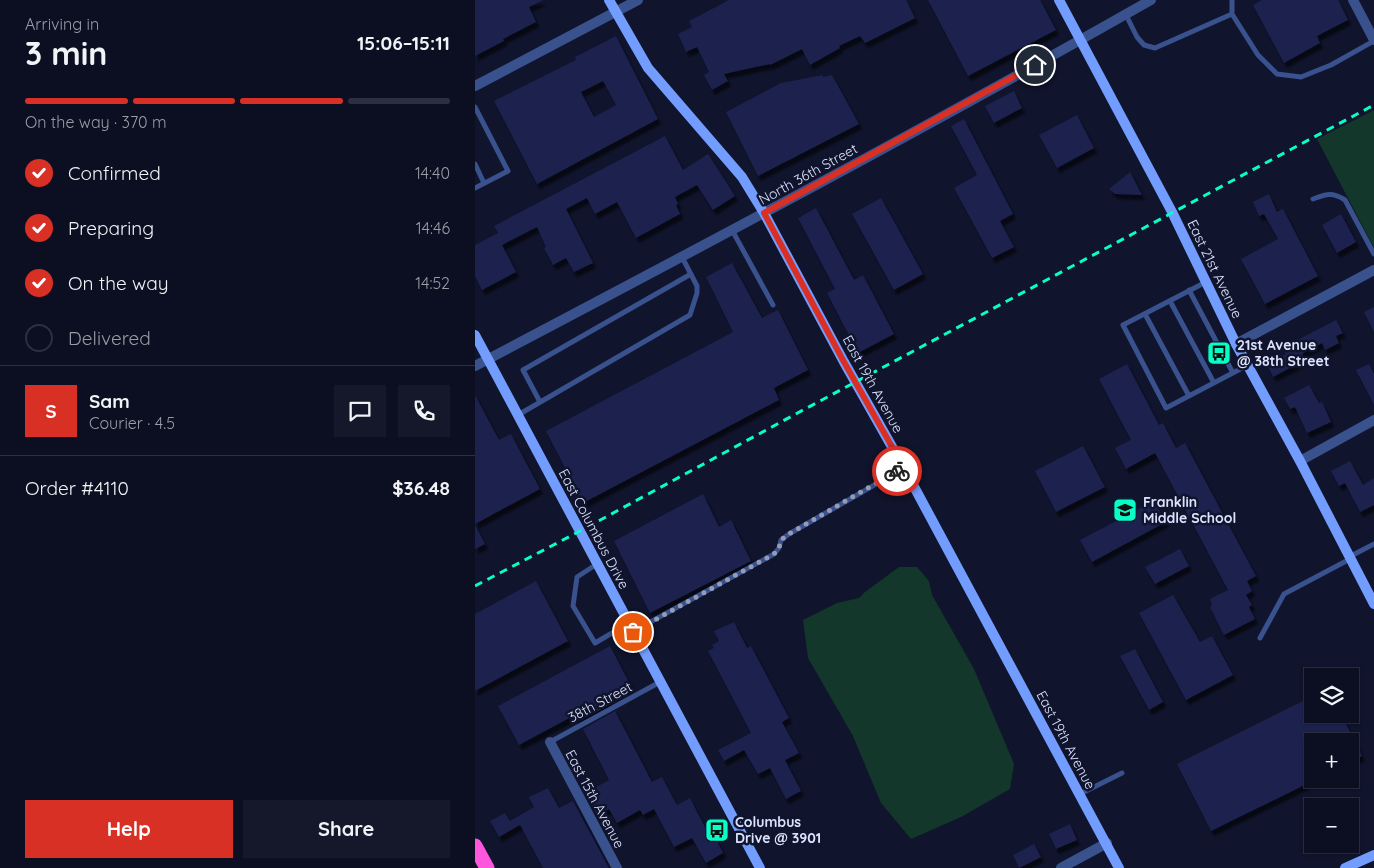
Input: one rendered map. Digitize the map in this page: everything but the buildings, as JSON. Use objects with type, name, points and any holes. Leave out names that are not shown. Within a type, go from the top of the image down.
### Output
[{"type":"highway","points":[[475,846],[487,868]]},
{"type":"main road","name":"East 19th Avenue","points":[[609,0],[648,68],[742,177],[764,213],[844,362],[904,468],[1119,868]]},
{"type":"main road","name":"East 21st Avenue","points":[[1059,0],[1172,212],[1236,344],[1300,461],[1374,604]]},
{"type":"main road","name":"East Columbus Drive","points":[[475,334],[760,868]]},
{"type":"main road","points":[[1345,868],[1374,855]]},
{"type":"street","points":[[475,86],[638,0]]},
{"type":"street","name":"North 36th Street","points":[[475,366],[764,213],[1151,0]]},
{"type":"street","points":[[1353,0],[1374,40]]},
{"type":"street","points":[[1236,344],[1374,270]]},
{"type":"street","points":[[1300,461],[1374,420]]},
{"type":"street","name":"East 15th Avenue","points":[[550,742],[617,868]]},
{"type":"street","points":[[1061,868],[1107,843]]},
{"type":"lane","points":[[1232,0],[1231,14],[1258,55],[1277,74],[1301,78],[1331,65],[1374,40]]},
{"type":"lane","points":[[1125,14],[1144,45],[1155,48],[1231,14]]},
{"type":"lane","points":[[475,107],[508,171],[475,188]]},
{"type":"lane","points":[[475,164],[484,183]]},
{"type":"lane","points":[[1313,199],[1331,194],[1345,200],[1374,254]]},
{"type":"lane","points":[[732,230],[773,304]]},
{"type":"lane","points":[[517,415],[690,315],[697,293],[697,286],[682,257]]},
{"type":"lane","points":[[541,402],[523,370],[691,274]]},
{"type":"lane","points":[[1206,282],[1123,326],[1166,408],[1248,365]]},
{"type":"lane","points":[[1189,290],[1233,373]]},
{"type":"lane","points":[[1170,301],[1214,383]]},
{"type":"lane","points":[[1145,314],[1189,396]]},
{"type":"lane","points":[[597,564],[577,577],[573,606],[595,643],[631,627],[774,554],[779,548],[781,540],[789,534],[904,468]]},
{"type":"lane","points":[[1260,638],[1284,594],[1374,544]]},
{"type":"lane","name":"38th Street","points":[[550,742],[661,682]]},
{"type":"lane","points":[[1080,794],[1122,773]]},
{"type":"green space","points":[[1374,110],[1374,248],[1317,139]]},
{"type":"green space","points":[[899,567],[917,567],[929,581],[932,595],[974,669],[1014,764],[1010,789],[961,817],[911,839],[881,803],[853,736],[808,658],[803,620],[837,603],[859,598]]},
{"type":"railway","points":[[475,586],[1374,105]]},
{"type":"way so far","points":[[633,632],[774,554],[779,548],[781,540],[789,534],[897,471]]},
{"type":"place","name":"21st Avenue @ 38th Street","points":[[1219,353]]},
{"type":"place","name":"Franklin Middle School","points":[[1125,510]]},
{"type":"place","name":"Columbus Drive @ 3901","points":[[717,830]]},
{"type":"route","points":[[897,471],[904,468],[844,362],[764,213],[1035,65]]}]
